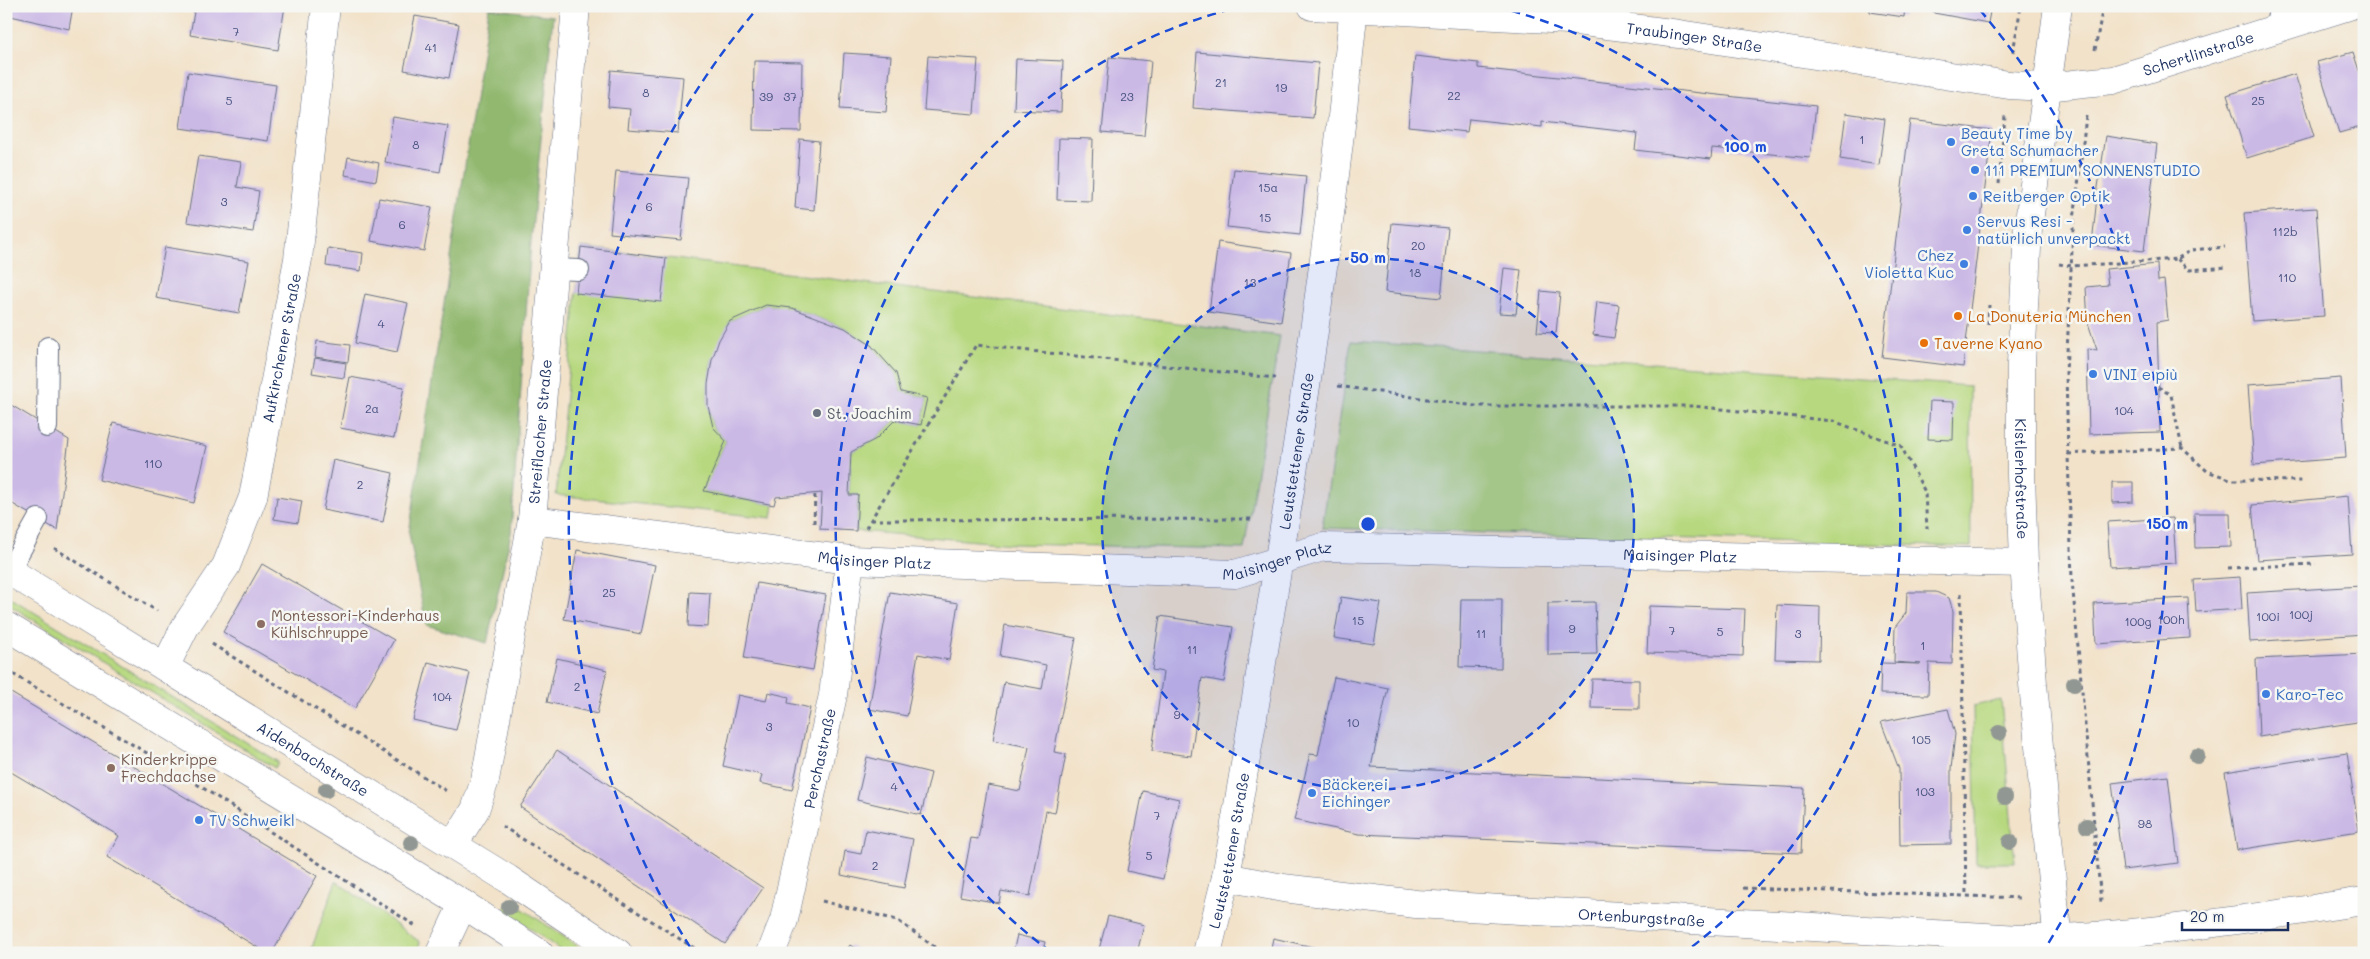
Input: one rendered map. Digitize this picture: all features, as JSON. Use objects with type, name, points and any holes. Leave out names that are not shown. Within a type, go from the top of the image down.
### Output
[{"type":"street","name":"Aufkirchener Straße","points":[[165,667],[184,627],[226,566],[253,498],[298,259],[326,6]]},
{"type":"street","name":"Streiflacher Straße","points":[[453,844],[475,810],[485,780],[532,520],[566,269],[576,6]]},
{"type":"street","name":"Traubinger Straße","points":[[1312,6],[1568,20],[1679,34],[2009,85],[2046,87]]},
{"type":"street","name":"Kistlerhofstraße","points":[[2058,6],[2028,229],[2021,364],[2021,475],[2024,563],[2059,946]]},
{"type":"street","name":"Schertlinstraße","points":[[2046,87],[2113,80],[2278,18],[2350,6]]},
{"type":"street","name":"Leutstettener Straße","points":[[1207,953],[1226,877],[1308,381],[1336,178],[1354,7]]},
{"type":"street","name":"Maisinger Platz","points":[[532,520],[850,560],[1235,574],[1323,548],[2024,563]]},
{"type":"street","name":"Perchastraße","points":[[771,953],[784,920],[833,695],[850,560]]},
{"type":"street","name":"Aidenbachstraße","points":[[8,570],[453,844],[618,953]]},
{"type":"street","points":[[6,626],[463,904],[539,953]]},
{"type":"street","name":"Ortenburgstraße","points":[[1226,877],[1283,888],[1416,904],[2010,939],[2059,946],[2104,935],[2234,921],[2364,901]]},
{"type":"street","points":[[442,949],[463,904]]},
{"type":"lane","points":[[47,427],[48,347]]},
{"type":"lane","points":[[8,570],[35,526]]},
{"type":"path","points":[[2103,6],[2090,83],[2074,229],[2066,373],[2072,580],[2104,935]]},
{"type":"path","points":[[2026,260],[2072,266],[2177,259],[2191,250],[2225,247]]},
{"type":"path","points":[[2177,259],[2189,270],[2228,266]]},
{"type":"path","points":[[850,560],[870,520],[976,345],[1308,381],[1475,406],[1693,406],[1833,421],[1901,446],[1925,492],[1927,562]]},
{"type":"path","points":[[2158,387],[2171,395],[2182,448],[2207,471],[2233,480],[2303,481]]},
{"type":"path","points":[[2068,454],[2182,448]]},
{"type":"path","points":[[814,512],[815,493]]},
{"type":"path","points":[[870,520],[1285,518]]},
{"type":"path","points":[[35,526],[184,627],[702,953]]},
{"type":"path","points":[[1960,563],[1966,895]]},
{"type":"path","points":[[2228,568],[2316,564]]},
{"type":"path","points":[[6,670],[157,759]]},
{"type":"path","points":[[182,774],[442,949]]},
{"type":"path","points":[[790,893],[896,920],[943,953]]},
{"type":"green space","points":[[489,8],[553,16],[531,241],[511,533],[487,643],[426,625],[409,533]]},
{"type":"green space","points":[[581,247],[1280,336],[1244,549],[1013,544],[856,531],[858,495],[849,495],[851,452],[876,439],[895,420],[921,425],[927,398],[901,392],[896,373],[871,345],[845,328],[792,308],[766,305],[730,321],[712,360],[708,384],[708,406],[713,427],[726,441],[705,491],[774,505],[772,518],[556,495]]},
{"type":"green space","points":[[1351,341],[1970,386],[1971,547],[1322,528]]},
{"type":"green space","points":[[6,595],[278,762],[275,768],[6,603]]},
{"type":"green space","points":[[2001,700],[2015,863],[1976,863],[1973,706]]},
{"type":"green space","points":[[336,881],[420,942],[417,953],[310,953]]},
{"type":"green space","points":[[511,901],[588,953],[564,953],[504,909]]},
{"type":"building","points":[[6,6],[73,6],[69,29],[6,15]]},
{"type":"building","points":[[195,6],[285,6],[278,50],[190,35]]},
{"type":"building","points":[[1870,6],[1905,6],[1904,17],[1870,12]]},
{"type":"building","points":[[1935,6],[1991,6],[1988,23],[1934,13]]},
{"type":"building","points":[[415,16],[459,24],[449,78],[404,70]]},
{"type":"building","points":[[1197,52],[1318,63],[1313,118],[1193,108]]},
{"type":"building","points":[[2353,52],[2364,86],[2364,126],[2339,133],[2317,62]]},
{"type":"building","points":[[844,53],[891,56],[886,112],[840,109]]},
{"type":"building","points":[[928,56],[978,59],[974,114],[924,110]]},
{"type":"building","points":[[1415,56],[1478,63],[1478,68],[1816,106],[1810,158],[1712,148],[1711,159],[1635,150],[1637,133],[1542,122],[1542,127],[1469,119],[1467,132],[1408,126]]},
{"type":"building","points":[[1109,57],[1151,61],[1144,136],[1102,132]]},
{"type":"building","points":[[1016,59],[1063,61],[1061,112],[1014,110]]},
{"type":"building","points":[[754,61],[802,62],[801,131],[753,130]]},
{"type":"building","points":[[611,70],[683,77],[678,133],[628,129],[630,109],[608,107]]},
{"type":"building","points":[[188,72],[276,85],[268,141],[180,128]]},
{"type":"building","points":[[2295,74],[2314,137],[2247,158],[2227,95]]},
{"type":"building","points":[[1846,113],[1885,119],[1879,165],[1840,159]]},
{"type":"building","points":[[393,117],[448,126],[440,172],[385,162]]},
{"type":"building","points":[[1910,120],[1992,130],[1963,367],[1882,357]]},
{"type":"building","points":[[2106,136],[2157,144],[2144,251],[2092,245]]},
{"type":"building","points":[[1059,138],[1093,139],[1091,201],[1057,200]]},
{"type":"building","points":[[800,139],[819,141],[814,210],[795,208]]},
{"type":"building","points":[[198,156],[241,162],[237,187],[259,191],[253,232],[187,222]]},
{"type":"building","points":[[348,157],[379,163],[376,181],[345,175]]},
{"type":"building","points":[[1234,169],[1306,176],[1300,235],[1227,227]]},
{"type":"building","points":[[616,171],[688,178],[681,240],[610,233]]},
{"type":"building","points":[[379,198],[432,207],[424,251],[371,241]]},
{"type":"building","points":[[2316,208],[2324,316],[2252,321],[2244,213]]},
{"type":"building","points":[[1392,223],[1448,228],[1441,298],[1385,292]]},
{"type":"building","points":[[1218,242],[1291,253],[1281,322],[1209,312]]},
{"type":"building","points":[[165,247],[249,261],[239,313],[156,298]]},
{"type":"building","points":[[581,247],[666,258],[661,302],[576,293]]},
{"type":"building","points":[[328,248],[363,253],[361,271],[326,266]]},
{"type":"building","points":[[2157,264],[2158,281],[2164,280],[2168,320],[2157,322],[2160,432],[2089,434],[2087,349],[2097,350],[2088,323],[2086,287],[2108,285],[2106,269]]},
{"type":"building","points":[[1504,268],[1521,270],[1516,314],[1499,313]]},
{"type":"building","points":[[1541,291],[1560,293],[1556,333],[1537,332]]},
{"type":"building","points":[[365,294],[408,303],[397,352],[355,343]]},
{"type":"building","points":[[1597,302],[1619,305],[1614,338],[1593,335]]},
{"type":"building","name":"St. Joachim","points":[[766,305],[792,308],[845,328],[871,345],[896,373],[901,392],[927,398],[921,425],[895,420],[876,439],[851,452],[849,495],[858,495],[856,531],[820,529],[822,493],[776,497],[774,505],[704,491],[726,441],[713,427],[708,406],[708,384],[712,360],[719,340],[730,321]]},
{"type":"building","points":[[317,341],[350,345],[348,362],[315,357]]},
{"type":"building","points":[[315,358],[346,363],[344,378],[312,373]]},
{"type":"building","points":[[350,377],[404,387],[394,438],[340,428]]},
{"type":"building","points":[[2341,378],[2346,458],[2254,465],[2248,385]]},
{"type":"building","points":[[1930,401],[1954,402],[1953,440],[1928,439]]},
{"type":"building","points":[[6,402],[69,440],[57,530],[6,500]]},
{"type":"building","points":[[113,423],[207,446],[194,503],[99,480]]},
{"type":"building","points":[[333,460],[393,473],[383,522],[323,510]]},
{"type":"building","points":[[2112,482],[2133,482],[2133,502],[2112,503]]},
{"type":"building","points":[[2348,496],[2352,554],[2257,560],[2252,505]]},
{"type":"building","points":[[277,497],[302,501],[298,523],[274,519]]},
{"type":"building","points":[[2194,513],[2230,513],[2231,547],[2195,548]]},
{"type":"building","points":[[2173,518],[2176,563],[2110,567],[2107,522]]},
{"type":"building","points":[[577,550],[655,565],[641,634],[564,619]]},
{"type":"building","points":[[262,564],[394,640],[355,708],[223,632]]},
{"type":"building","points":[[2240,577],[2242,609],[2196,612],[2194,580]]},
{"type":"building","points":[[757,583],[826,595],[813,670],[744,658]]},
{"type":"building","points":[[2361,586],[2364,634],[2250,642],[2247,593]]},
{"type":"building","points":[[690,592],[710,593],[708,627],[688,626]]},
{"type":"building","points":[[890,592],[958,603],[949,660],[918,654],[907,716],[869,709]]},
{"type":"building","points":[[1907,592],[1936,592],[1949,598],[1953,611],[1952,664],[1929,663],[1928,695],[1880,694],[1881,663],[1921,664],[1894,662],[1895,627],[1906,613]]},
{"type":"building","points":[[1341,597],[1381,603],[1374,644],[1334,638]]},
{"type":"building","points":[[2188,598],[2190,638],[2096,644],[2094,603]]},
{"type":"building","points":[[1461,599],[1502,599],[1501,668],[1459,667]]},
{"type":"building","points":[[1595,602],[1597,654],[1548,655],[1548,603]]},
{"type":"building","points":[[1777,605],[1820,607],[1819,660],[1775,659]]},
{"type":"building","points":[[1649,606],[1745,609],[1743,656],[1647,653]]},
{"type":"building","points":[[1160,616],[1233,627],[1224,682],[1202,678],[1191,756],[1152,751],[1163,672],[1152,670]]},
{"type":"building","points":[[1005,625],[1076,638],[1054,752],[1066,754],[1055,813],[1046,811],[1030,896],[1001,891],[999,903],[960,896],[971,838],[978,839],[988,785],[1020,791],[1029,747],[993,740],[1004,682],[1042,689],[1046,665],[1000,656]]},
{"type":"building","points":[[2364,654],[2364,721],[2259,737],[2256,659]]},
{"type":"building","points":[[557,658],[607,670],[597,714],[547,702]]},
{"type":"building","points":[[428,662],[470,673],[456,730],[413,720]]},
{"type":"building","points":[[1334,677],[1388,688],[1371,767],[1804,788],[1801,853],[1359,834],[1294,820],[1310,754],[1318,755]]},
{"type":"building","points":[[1592,679],[1639,680],[1639,709],[1591,708]]},
{"type":"building","points":[[6,690],[317,876],[272,953],[267,953],[107,857],[119,836],[6,769]]},
{"type":"building","points":[[768,692],[789,697],[788,703],[810,708],[792,790],[760,783],[762,775],[723,766],[738,695],[766,701]]},
{"type":"building","points":[[1948,709],[1955,734],[1951,769],[1951,844],[1900,845],[1899,769],[1881,722]]},
{"type":"building","points":[[557,750],[763,888],[725,944],[520,807]]},
{"type":"building","points":[[2347,753],[2359,831],[2237,850],[2225,772]]},
{"type":"building","points":[[867,757],[931,773],[921,815],[857,800]]},
{"type":"building","points":[[2168,776],[2178,863],[2123,870],[2112,783]]},
{"type":"building","points":[[1143,791],[1179,799],[1163,879],[1127,871]]},
{"type":"building","points":[[866,830],[913,839],[904,888],[841,875],[845,851],[861,854]]},
{"type":"building","points":[[1108,916],[1144,925],[1137,953],[1098,953]]},
{"type":"building","points":[[1017,935],[1045,942],[1042,953],[1013,953]]},
{"type":"building","points":[[1273,938],[1335,952],[1335,953],[1270,953]]},
{"type":"building","points":[[850,945],[862,953],[845,953]]},
{"type":"place","name":"Beauty Time by Greta Schumacher","points":[[1951,142]]},
{"type":"place","name":"111 PREMIUM SONNENSTUDIO","points":[[1975,170]]},
{"type":"place","name":"Reitberger Optik","points":[[1973,196]]},
{"type":"place","name":"Servus Resi - natürlich unverpackt","points":[[1967,230]]},
{"type":"place","name":"Chez Violetta Kuc","points":[[1964,264]]},
{"type":"place","name":"La Donuteria München","points":[[1958,316]]},
{"type":"place","name":"Taverne Kyano","points":[[1924,343]]},
{"type":"place","name":"VINI e più","points":[[2093,374]]},
{"type":"place","name":"St. Joachim","points":[[817,413]]},
{"type":"place","name":"Montessori-Kinderhaus Kühlschruppe","points":[[261,624]]},
{"type":"place","name":"Karo-Tec","points":[[2266,694]]},
{"type":"place","name":"Kinderkrippe Frechdachse","points":[[111,768]]},
{"type":"place","name":"Bäckerei Eichinger","points":[[1312,793]]},
{"type":"place","name":"TV Schweikl","points":[[199,820]]}]
